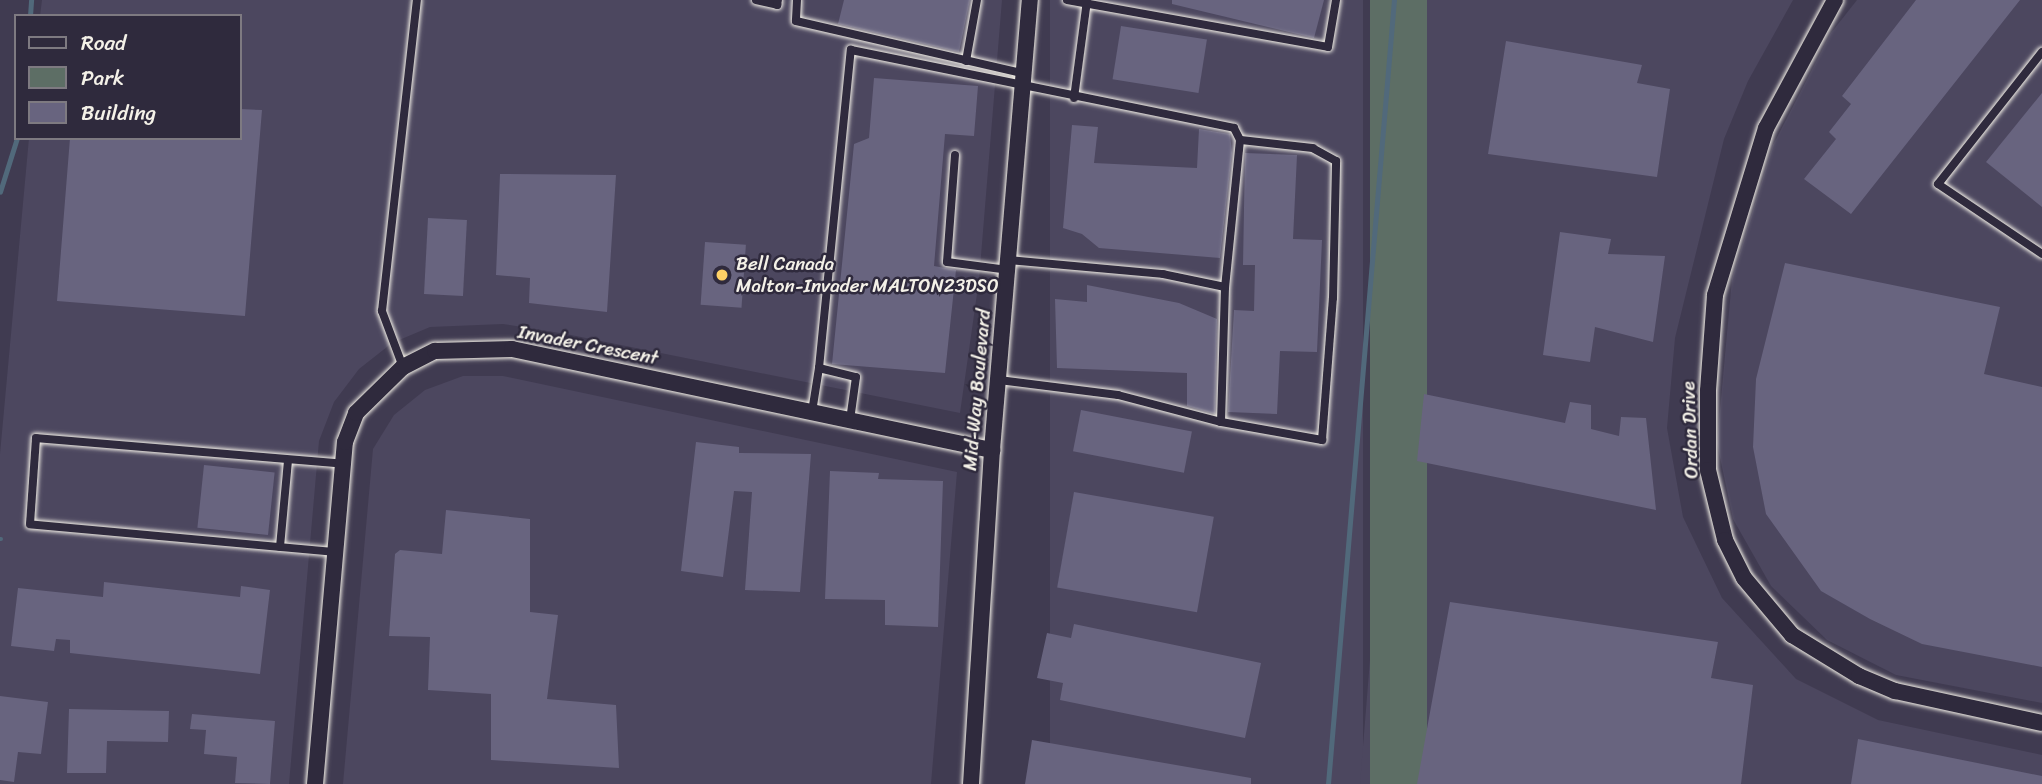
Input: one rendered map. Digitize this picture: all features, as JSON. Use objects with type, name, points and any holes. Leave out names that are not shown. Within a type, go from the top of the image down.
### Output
[{"type":"street","name":"Mid-Way Boulevard","points":[[971,784],[992,450],[1030,0]]},
{"type":"street","name":"Ordan Drive","points":[[1835,0],[1766,128],[1715,295],[1708,391],[1709,470],[1725,540],[1744,578],[1792,635],[1859,676],[1895,691],[2042,723]]},
{"type":"street","name":"Invader Crescent","points":[[316,784],[345,442],[356,413],[403,367],[435,351],[512,349],[992,450]]},
{"type":"lane","points":[[403,367],[382,311],[417,0]]},
{"type":"lane","points":[[756,0],[777,5],[778,0]]},
{"type":"lane","points":[[797,0],[796,20],[966,61],[1074,98],[1234,128],[1240,140],[1225,288],[1221,422]]},
{"type":"lane","points":[[966,61],[977,0]]},
{"type":"lane","points":[[1067,0],[1328,47],[1336,0]]},
{"type":"lane","points":[[1074,98],[1087,2]]},
{"type":"lane","points":[[812,412],[819,368],[850,50],[1022,81]]},
{"type":"lane","points":[[2042,52],[1938,184],[2042,254]]},
{"type":"lane","points":[[999,380],[1118,395],[1221,422],[1322,440],[1333,298],[1336,161],[1313,148],[1240,140]]},
{"type":"lane","points":[[955,155],[947,262],[1163,274],[1225,288]]},
{"type":"lane","points":[[819,368],[856,377],[850,420]]},
{"type":"lane","points":[[335,552],[30,524],[36,438],[343,464]]},
{"type":"lane","points":[[279,547],[288,460]]},
{"type":"shaded area","points":[[42,0],[1002,0],[979,280],[960,413],[566,334],[503,324],[430,327],[392,343],[359,369],[334,402],[319,441],[289,784],[0,784],[0,454],[29,140],[242,140],[242,14],[40,14]]},
{"type":"shaded area","points":[[1050,0],[1363,0],[1363,784],[1050,784]]},
{"type":"shaded area","points":[[1423,0],[1793,0],[1748,81],[1724,139],[1675,338],[1667,428],[1683,517],[1722,598],[1796,679],[1878,720],[2042,755],[2042,784],[1360,784]]},
{"type":"shaded area","points":[[1857,0],[2042,0],[2042,703],[1896,675],[1827,640],[1771,586],[1733,519],[1717,443],[1732,279],[1773,145],[1831,33]]},
{"type":"shaded area","points":[[463,376],[503,376],[957,472],[931,784],[343,784],[373,449],[394,415],[425,390]]},
{"type":"green space","points":[[1370,0],[1427,0],[1427,784],[1370,784]]},
{"type":"building","points":[[844,0],[970,0],[959,52],[838,24]]},
{"type":"building","points":[[1172,0],[1324,0],[1314,38],[1172,4]]},
{"type":"building","points":[[1916,0],[2020,0],[1851,214],[1804,179],[1836,139],[1829,132],[1851,104],[1842,96]]},
{"type":"building","points":[[1121,26],[1207,40],[1198,93],[1113,79]]},
{"type":"building","points":[[1506,41],[1642,65],[1637,83],[1670,89],[1657,177],[1488,154]]},
{"type":"building","points":[[874,78],[978,86],[974,136],[945,134],[934,266],[956,270],[945,373],[832,364],[854,144],[869,138]]},
{"type":"building","points":[[2042,93],[2042,207],[1986,162]]},
{"type":"building","points":[[242,109],[262,110],[245,316],[57,301],[70,140],[242,140]]},
{"type":"building","points":[[1072,125],[1098,127],[1094,163],[1197,168],[1199,129],[1230,134],[1232,153],[1220,258],[1099,248],[1082,234],[1063,228]]},
{"type":"building","points":[[1245,153],[1297,155],[1293,239],[1322,240],[1317,352],[1280,351],[1277,414],[1228,412],[1234,310],[1254,311],[1255,265],[1243,265]]},
{"type":"building","points":[[500,174],[616,175],[607,312],[529,303],[530,278],[496,275]]},
{"type":"building","points":[[428,218],[467,220],[463,296],[424,294]]},
{"type":"building","points":[[1560,232],[1611,239],[1608,254],[1665,256],[1653,342],[1595,327],[1590,362],[1543,355]]},
{"type":"building","name":"Bell Canada Malton-Invader MALTON23DS0","points":[[705,242],[746,245],[742,308],[701,305]]},
{"type":"building","points":[[1785,263],[2000,307],[1984,374],[2042,387],[2042,667],[1922,644],[1870,619],[1821,591],[1766,514],[1753,447],[1756,379]]},
{"type":"building","points":[[1087,285],[1179,303],[1217,319],[1215,414],[1187,406],[1187,373],[1057,368],[1055,299],[1087,302]]},
{"type":"building","points":[[1424,394],[1565,423],[1570,402],[1591,405],[1591,429],[1619,436],[1621,417],[1646,418],[1656,510],[1417,461]]},
{"type":"building","points":[[1081,410],[1192,432],[1184,473],[1073,451]]},
{"type":"building","points":[[696,442],[739,447],[739,453],[811,454],[800,592],[745,590],[752,492],[734,491],[723,577],[681,571]]},
{"type":"building","points":[[204,465],[275,472],[268,535],[197,528]]},
{"type":"building","points":[[830,471],[879,473],[878,479],[943,481],[938,627],[885,625],[885,600],[825,599]]},
{"type":"building","points":[[1074,492],[1214,517],[1197,612],[1057,588]]},
{"type":"building","points":[[446,510],[530,519],[530,612],[558,615],[547,699],[616,705],[619,768],[491,760],[491,694],[428,690],[430,637],[389,636],[395,554],[400,550],[442,554]]},
{"type":"building","points":[[104,582],[240,597],[241,586],[270,590],[260,674],[70,653],[70,640],[56,639],[54,651],[11,646],[18,588],[103,597]]},
{"type":"building","points":[[1450,602],[1718,642],[1711,678],[1753,685],[1741,784],[1417,784]]},
{"type":"building","points":[[1074,624],[1261,663],[1245,738],[1060,700],[1063,683],[1037,678],[1047,633],[1071,638]]},
{"type":"building","points":[[0,696],[48,702],[41,754],[18,752],[14,782],[0,780]]},
{"type":"building","points":[[69,709],[169,711],[168,742],[107,741],[106,773],[67,773]]},
{"type":"building","points":[[192,714],[275,721],[270,784],[235,783],[237,757],[204,754],[206,730],[190,729]]},
{"type":"building","points":[[1858,739],[2042,776],[2042,784],[1851,784]]},
{"type":"building","points":[[1032,740],[1251,778],[1251,784],[1025,784]]},
{"type":"waterway","points":[[30,14],[31,0]]},
{"type":"waterway","points":[[1328,784],[1394,0]]},
{"type":"waterway","points":[[0,192],[16,140]]},
{"type":"place","name":"Bell Canada Malton-Invader MALTON23DS0","points":[[722,275]]}]
